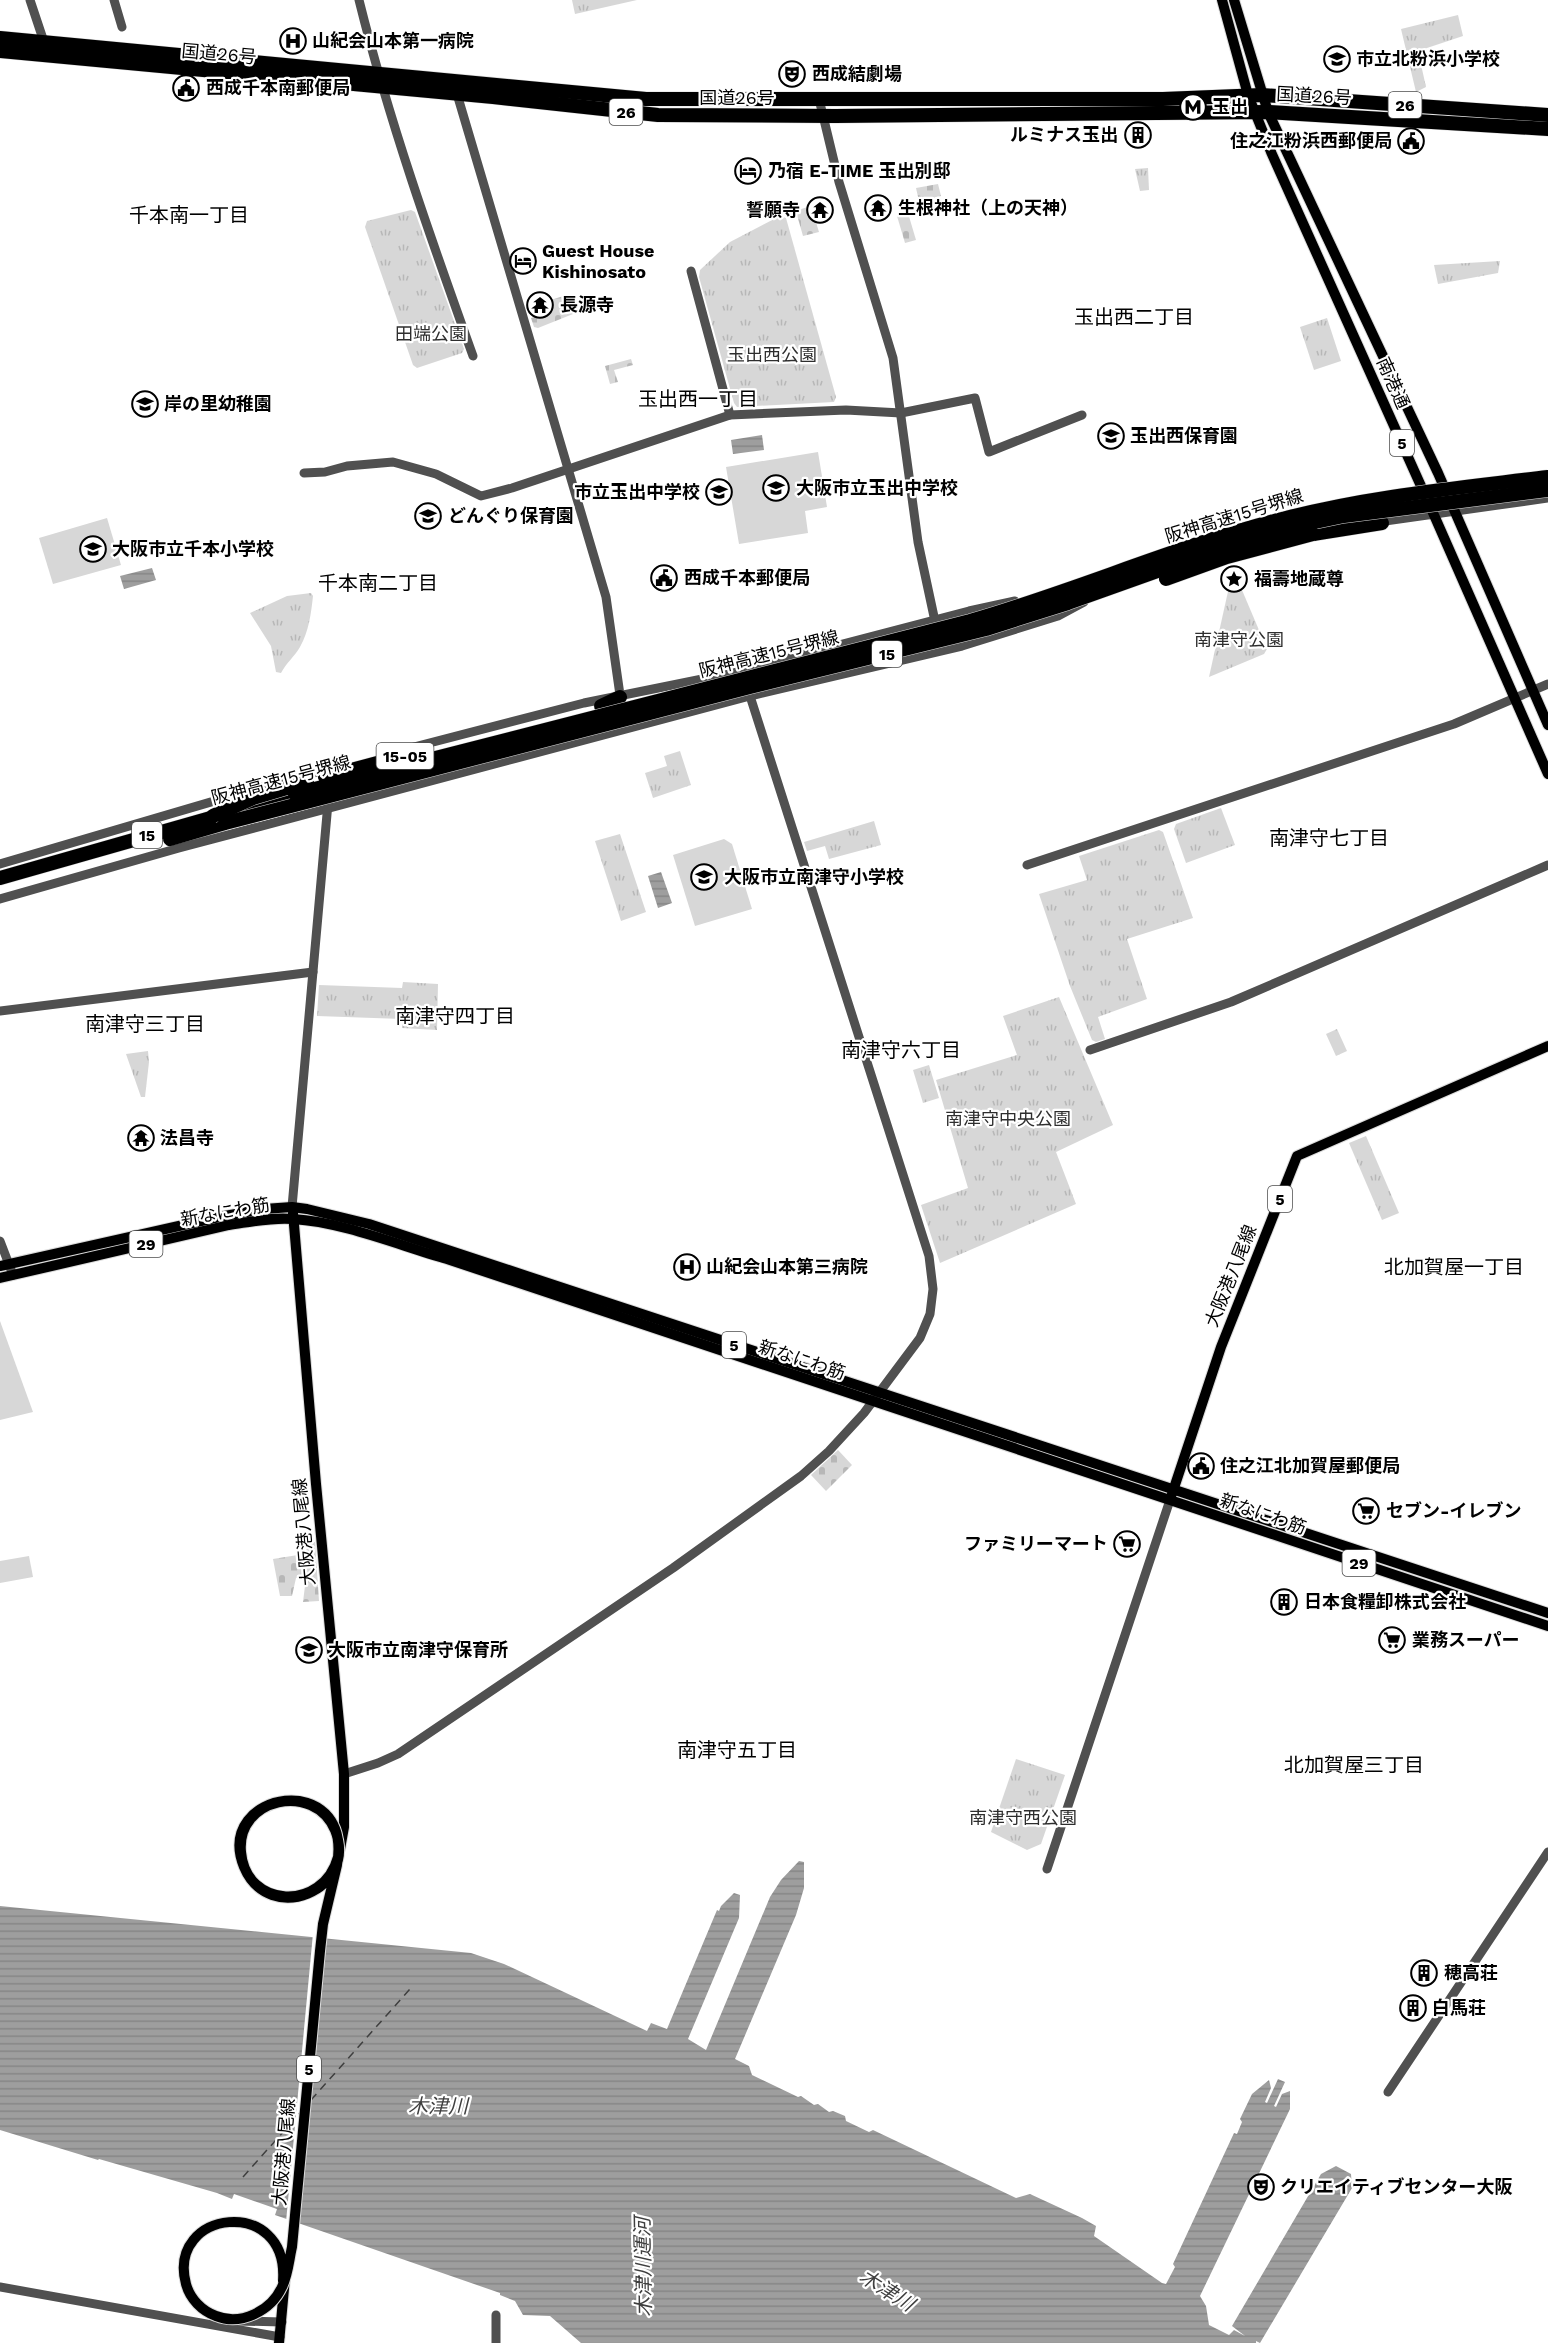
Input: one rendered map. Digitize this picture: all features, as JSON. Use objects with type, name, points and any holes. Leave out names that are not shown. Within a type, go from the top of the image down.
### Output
[{"type":"highway","name":"国道26号","points":[[0,38],[381,82],[457,94],[658,115],[822,116],[1261,112],[1548,129]]},
{"type":"highway","name":"国道26号","points":[[0,51],[381,82],[646,99],[1163,99],[1255,95],[1548,115]]},
{"type":"highway","name":"阪神高速15号堺線","points":[[0,878],[213,816],[970,621],[1210,540],[1281,519],[1348,505],[1548,475]]},
{"type":"highway","name":"阪神高速15号堺線","points":[[0,887],[225,823],[750,687],[986,629],[1068,603],[1211,552],[1311,522],[1414,506],[1548,490]]},
{"type":"highway","name":"15","points":[[986,629],[1071,611],[1227,557],[1343,528],[1382,523]]},
{"type":"highway","name":"15-05","points":[[213,816],[253,798],[310,781],[535,725],[601,706],[620,697]]},
{"type":"main road","name":"南港通","points":[[1222,0],[1261,112],[1331,288],[1423,489],[1548,774]]},
{"type":"main road","name":"南港通","points":[[1234,0],[1255,95]]},
{"type":"main road","name":"南港通","points":[[1261,112],[1445,488],[1548,724]]},
{"type":"main road","name":"大阪港八尾線","points":[[1172,1494],[1221,1347],[1297,1156],[1548,1046]]},
{"type":"main road","name":"新なにわ筋","points":[[3,1266],[241,1212],[292,1207],[320,1211],[369,1224],[876,1397]]},
{"type":"main road","name":"大阪港八尾線","points":[[280,2340],[286,2282],[284,2273],[283,2265],[279,2252],[268,2236],[246,2223],[226,2222],[212,2226],[203,2232],[188,2253],[185,2277],[194,2299],[204,2308],[224,2318],[238,2319],[249,2316],[263,2308],[280,2289],[283,2281],[284,2275],[283,2269],[283,2264],[280,2252],[275,2244],[265,2232],[256,2226],[241,2221],[232,2221],[217,2223],[203,2231],[196,2238],[189,2247],[184,2264],[184,2272],[186,2282],[191,2296],[203,2309],[220,2318],[235,2319],[242,2318],[253,2315],[261,2311],[269,2305],[282,2287],[284,2281],[286,2274],[288,2268],[292,2247],[320,1951],[327,1904],[339,1857],[339,1849],[339,1845],[337,1834],[333,1825],[326,1815],[314,1805],[295,1799],[287,1799],[267,1804],[257,1811],[247,1824],[241,1839],[240,1851],[242,1861],[245,1869],[251,1879],[263,1890],[281,1897],[293,1898],[304,1895],[317,1889],[324,1883],[328,1879],[331,1876],[336,1865],[338,1857],[339,1849],[333,1826],[327,1817],[312,1805],[287,1800],[264,1807],[247,1824],[241,1847],[247,1871],[261,1888],[285,1897],[305,1894],[317,1889],[328,1879],[338,1857],[344,1827],[344,1774],[316,1492],[292,1207]]},
{"type":"main road","name":"新なにわ筋","points":[[0,1278],[229,1225],[262,1220],[293,1219],[347,1230],[447,1259],[1172,1494],[1548,1613]]},
{"type":"main road","name":"新なにわ筋","points":[[1172,1494],[1548,1626]]},
{"type":"street","points":[[30,0],[44,42]]},
{"type":"street","points":[[114,0],[122,27]]},
{"type":"street","points":[[360,0],[381,82],[418,202],[473,356]]},
{"type":"street","points":[[457,94],[609,606],[626,730]]},
{"type":"street","points":[[819,99],[839,182],[893,358],[918,542],[940,651]]},
{"type":"street","points":[[691,271],[730,415]]},
{"type":"street","points":[[304,473],[393,462],[436,474],[480,496],[568,470],[730,415],[846,410],[901,413],[975,398],[989,452],[1082,415]]},
{"type":"street","points":[[0,864],[323,771],[584,703],[732,673],[1011,602],[1084,581],[1170,548],[1300,508],[1349,497],[1548,475]]},
{"type":"street","points":[[0,899],[328,807],[750,696],[940,651],[1058,616],[1081,603],[1258,542],[1300,530],[1360,519],[1382,523],[1455,510],[1548,498]]},
{"type":"street","points":[[1027,865],[1454,724],[1548,684]]},
{"type":"street","points":[[344,1774],[398,1754],[682,1561],[801,1476],[829,1451],[876,1397],[917,1344],[927,1323],[933,1289],[932,1271],[750,696]]},
{"type":"street","points":[[292,1207],[328,807],[323,771]]},
{"type":"street","points":[[1090,1050],[1231,1002],[1548,865]]},
{"type":"street","points":[[0,1011],[313,972]]},
{"type":"street","points":[[0,1241],[3,1266],[13,1275]]},
{"type":"street","points":[[1047,1869],[1172,1494]]},
{"type":"street","points":[[1388,2092],[1548,1852]]},
{"type":"street","points":[[0,2287],[280,2340]]},
{"type":"street","points":[[496,2315],[496,2343]]},
{"type":"street","points":[[183,2320],[282,2322]]},
{"type":"green space","points":[[572,0],[637,0],[575,14]]},
{"type":"green space","points":[[1458,15],[1463,36],[1418,51],[1426,87],[1416,92],[1401,29]]},
{"type":"green space","points":[[1148,168],[1149,190],[1140,191],[1135,169]]},
{"type":"green space","points":[[938,184],[941,196],[919,201],[916,188]]},
{"type":"green space","points":[[811,206],[819,232],[803,236],[797,215],[798,210]]},
{"type":"green space","name":"田端公園","points":[[411,210],[415,212],[464,349],[462,353],[417,368],[413,365],[365,227],[367,221]]},
{"type":"green space","points":[[908,213],[916,240],[905,243],[897,216]]},
{"type":"green space","name":"玉出西公園","points":[[780,216],[786,218],[836,397],[834,402],[737,407],[699,277],[700,270],[730,242]]},
{"type":"green space","points":[[1500,261],[1498,273],[1438,284],[1434,265]]},
{"type":"green space","points":[[564,296],[565,300],[572,299],[573,314],[538,328],[534,327],[531,318],[552,312],[550,300]]},
{"type":"green space","points":[[1327,318],[1341,361],[1314,370],[1300,327]]},
{"type":"green space","points":[[631,359],[633,365],[614,370],[618,382],[610,384],[605,366]]},
{"type":"green space","points":[[818,452],[827,507],[805,511],[808,533],[739,544],[726,467]]},
{"type":"green space","points":[[107,518],[121,565],[53,584],[39,538]]},
{"type":"green space","name":"南津守公園","points":[[1239,583],[1267,649],[1264,654],[1209,677],[1229,587]]},
{"type":"green space","points":[[311,593],[313,596],[308,629],[303,641],[281,673],[276,672],[271,646],[250,613],[287,596]]},
{"type":"green space","points":[[680,751],[691,785],[653,798],[645,773],[667,766],[664,756]]},
{"type":"green space","points":[[1221,808],[1235,845],[1186,863],[1174,829],[1176,824]]},
{"type":"green space","points":[[874,821],[881,845],[829,859],[825,846],[807,851],[804,842]]},
{"type":"green space","points":[[1159,830],[1163,832],[1193,918],[1127,939],[1147,999],[1098,1017],[1105,1039],[1096,1042],[1092,1040],[1070,986],[1039,894],[1087,880],[1079,856]]},
{"type":"green space","points":[[620,834],[646,912],[621,921],[595,841]]},
{"type":"green space","points":[[724,839],[732,844],[752,909],[695,926],[673,855]]},
{"type":"green space","points":[[403,982],[438,984],[437,1030],[402,1028],[402,1019],[317,1016],[319,985],[402,988]]},
{"type":"green space","name":"南津守中央公園","points":[[1059,997],[1113,1125],[1056,1152],[1076,1204],[940,1263],[921,1205],[968,1188],[936,1080],[1017,1055],[1003,1016]]},
{"type":"green space","points":[[1337,1029],[1347,1051],[1336,1056],[1326,1034]]},
{"type":"green space","points":[[148,1051],[145,1097],[141,1097],[126,1054]]},
{"type":"green space","points":[[929,1065],[939,1098],[923,1103],[913,1070]]},
{"type":"green space","points":[[1366,1136],[1399,1213],[1382,1220],[1349,1143]]},
{"type":"green space","points":[[0,1321],[33,1412],[0,1420]]},
{"type":"green space","points":[[838,1450],[852,1465],[826,1491],[811,1475]]},
{"type":"green space","points":[[315,1542],[319,1601],[303,1602],[306,1578],[296,1578],[292,1596],[280,1596],[273,1559],[304,1554],[310,1543]]},
{"type":"green space","points":[[29,1556],[33,1577],[0,1583],[0,1561]]},
{"type":"green space","name":"南津守西公園","points":[[1016,1759],[1065,1775],[1041,1844],[1027,1850],[991,1832]]},
{"type":"water","points":[[762,435],[764,450],[733,454],[731,440]]},
{"type":"water","points":[[152,568],[156,580],[124,589],[120,576]]},
{"type":"water","points":[[661,872],[672,903],[658,908],[648,876]]},
{"type":"water","name":"木津川","points":[[799,1861],[804,1862],[804,1888],[796,1915],[735,2059],[749,2066],[752,2075],[798,2097],[801,2096],[814,2105],[818,2104],[829,2112],[833,2111],[845,2116],[846,2121],[869,2132],[873,2130],[1016,2198],[1030,2194],[1082,2218],[1096,2226],[1094,2236],[1162,2283],[1166,2284],[1175,2267],[1173,2264],[1234,2133],[1237,2134],[1242,2122],[1240,2119],[1252,2094],[1269,2080],[1271,2088],[1265,2102],[1267,2103],[1278,2079],[1285,2082],[1274,2106],[1276,2107],[1282,2094],[1290,2091],[1290,2109],[1200,2296],[1206,2306],[1209,2325],[1229,2335],[1234,2330],[1245,2336],[1232,2326],[1321,2174],[1336,2166],[1351,2174],[1352,2188],[1260,2343],[1256,2341],[1256,2343],[581,2343],[550,2316],[523,2315],[515,2301],[500,2293],[275,2215],[277,2209],[234,2194],[232,2199],[0,2130],[0,1906],[471,1953],[504,1964],[647,2031],[651,2023],[667,2029],[717,1910],[719,1911],[734,1893],[740,1895],[739,1918],[688,2039],[706,2050],[770,1897],[781,1880]]},
{"type":"pier","points":[[313,1933],[327,1936],[299,2227],[286,2222]]},
{"type":"ferry route","points":[[311,2100],[410,1989]]},
{"type":"ferry route","points":[[243,2177],[300,2113]]},
{"type":"place","name":"山紀会山本第一病院","points":[[293,41]]},
{"type":"place","name":"市立北粉浜小学校","points":[[1337,59]]},
{"type":"place","name":"西成結劇場","points":[[792,74]]},
{"type":"place","name":"西成千本南郵便局","points":[[186,88]]},
{"type":"place","name":"玉出","points":[[1193,107]]},
{"type":"place","name":"ルミナス玉出","points":[[1138,135]]},
{"type":"place","name":"住之江粉浜西郵便局","points":[[1411,141]]},
{"type":"place","name":"乃宿 E-TIME 玉出別邸","points":[[748,171]]},
{"type":"place","name":"生根神社（上の天神）","points":[[878,208]]},
{"type":"place","name":"誓願寺","points":[[820,210]]},
{"type":"place","name":"Guest House Kishinosato","points":[[523,261]]},
{"type":"place","name":"長源寺","points":[[540,305]]},
{"type":"place","name":"岸の里幼稚園","points":[[145,404]]},
{"type":"place","name":"玉出西保育園","points":[[1111,436]]},
{"type":"place","name":"大阪市立玉出中学校","points":[[776,488]]},
{"type":"place","name":"市立玉出中学校","points":[[719,492]]},
{"type":"place","name":"どんぐり保育園","points":[[428,516]]},
{"type":"place","name":"大阪市立千本小学校","points":[[93,549]]},
{"type":"place","name":"西成千本郵便局","points":[[664,578]]},
{"type":"place","name":"福壽地蔵尊","points":[[1234,579]]},
{"type":"place","name":"大阪市立南津守小学校","points":[[704,877]]},
{"type":"place","name":"法昌寺","points":[[141,1138]]},
{"type":"place","name":"山紀会山本第三病院","points":[[687,1267]]},
{"type":"place","name":"住之江北加賀屋郵便局","points":[[1201,1466]]},
{"type":"place","name":"セブン-イレブン","points":[[1366,1511]]},
{"type":"place","name":"ファミリーマート","points":[[1127,1544]]},
{"type":"place","name":"日本食糧卸株式会社","points":[[1284,1602]]},
{"type":"place","name":"業務スーパー","points":[[1392,1640]]},
{"type":"place","name":"大阪市立南津守保育所","points":[[309,1650]]},
{"type":"place","name":"穂高荘","points":[[1424,1973]]},
{"type":"place","name":"白馬荘","points":[[1413,2008]]},
{"type":"place","name":"クリエイティブセンター大阪","points":[[1261,2187]]},
{"type":"district","name":"千本南一丁目","points":[[189,215]]},
{"type":"district","name":"玉出西二丁目","points":[[1134,317]]},
{"type":"district","name":"玉出西一丁目","points":[[698,399]]},
{"type":"district","name":"千本南二丁目","points":[[378,583]]},
{"type":"district","name":"南津守七丁目","points":[[1329,838]]},
{"type":"district","name":"南津守四丁目","points":[[455,1016]]},
{"type":"district","name":"南津守三丁目","points":[[145,1024]]},
{"type":"district","name":"南津守六丁目","points":[[901,1050]]},
{"type":"district","name":"北加賀屋一丁目","points":[[1454,1267]]},
{"type":"district","name":"南津守五丁目","points":[[737,1750]]},
{"type":"district","name":"北加賀屋三丁目","points":[[1354,1765]]},
{"type":"water label","name":"木津川運河","points":[[643,2267]]}]
